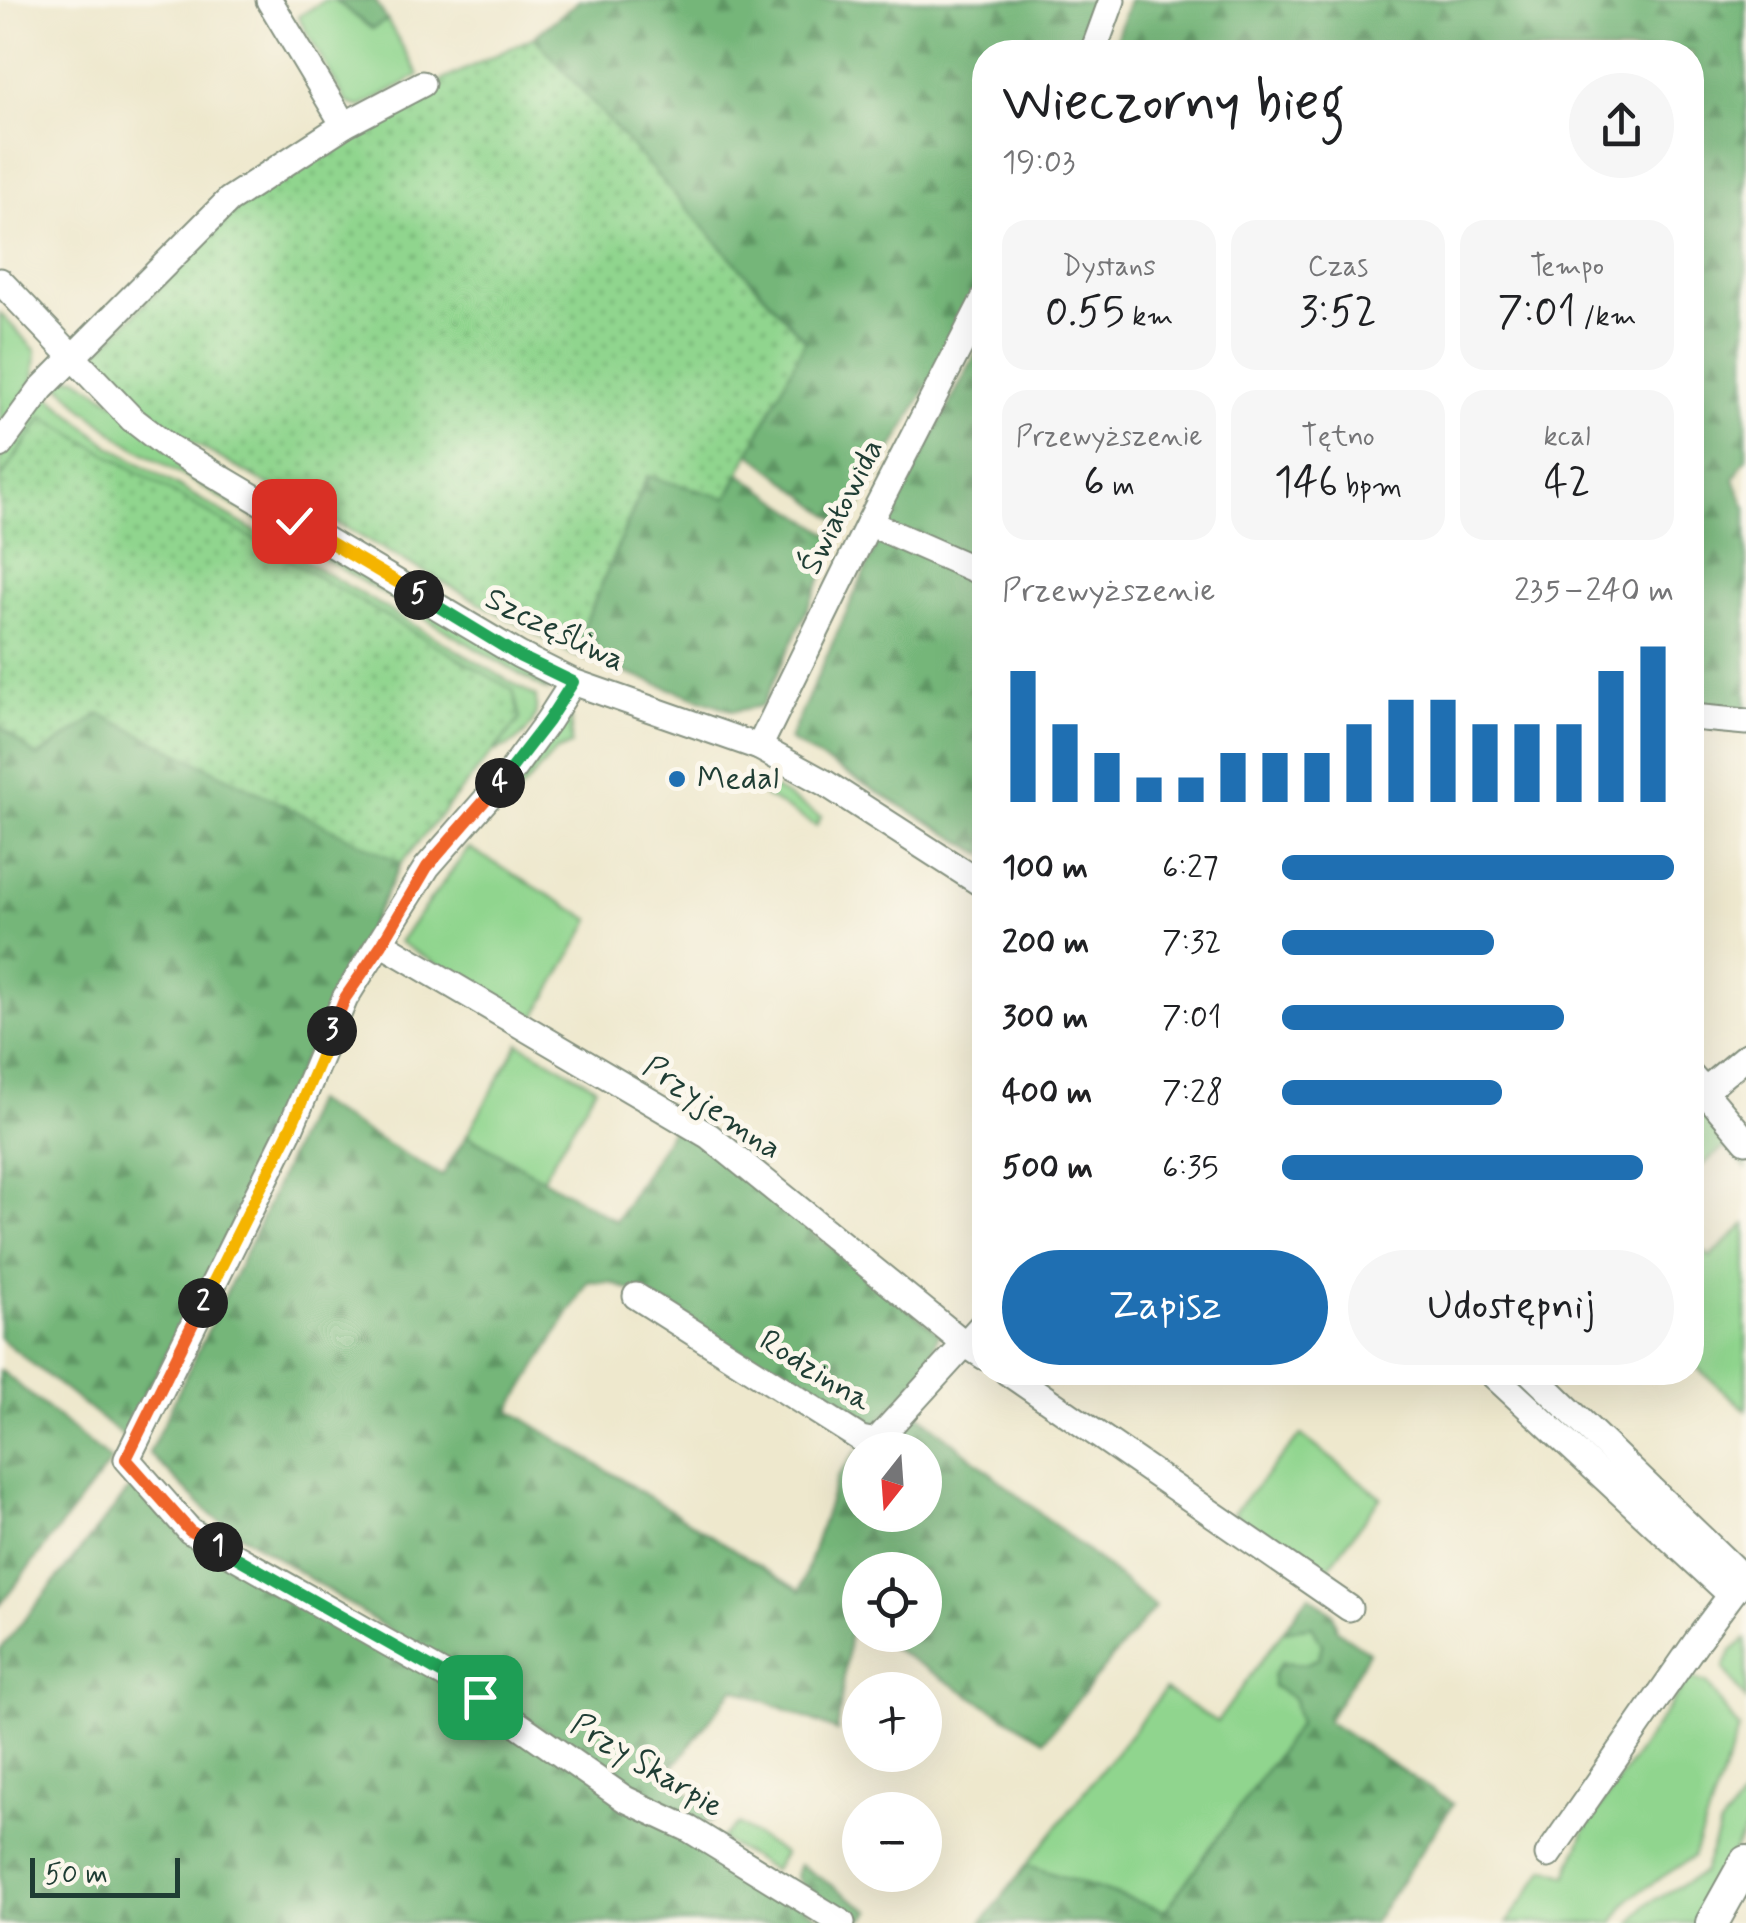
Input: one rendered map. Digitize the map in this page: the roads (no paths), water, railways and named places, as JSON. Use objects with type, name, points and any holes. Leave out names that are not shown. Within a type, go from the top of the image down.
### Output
[{"type":"main road","points":[[1712,1923],[1746,1862]]},
{"type":"street","points":[[269,0],[344,125]]},
{"type":"street","points":[[1097,40],[1112,0]]},
{"type":"street","points":[[0,446],[41,389],[229,200],[344,125],[422,84]]},
{"type":"street","name":"Szczęśliwa","points":[[0,281],[132,419],[167,446],[519,656],[573,682],[759,747],[972,878]]},
{"type":"street","name":"Światowida","points":[[759,747],[972,322]]},
{"type":"street","points":[[868,524],[972,568]]},
{"type":"street","points":[[382,944],[427,867],[512,770],[573,682]]},
{"type":"street","points":[[1704,718],[1746,722]]},
{"type":"street","name":"Przyjemna","points":[[382,944],[709,1136],[972,1349]]},
{"type":"street","name":"Przy Skarpie","points":[[382,944],[345,998],[291,1127],[126,1459],[190,1531],[462,1685],[626,1798],[689,1829],[842,1923]]},
{"type":"street","points":[[1704,1080],[1746,1056]]},
{"type":"street","points":[[1704,1091],[1746,1141]]},
{"type":"street","name":"Rodzinna","points":[[636,1296],[866,1440],[879,1438],[972,1354]]},
{"type":"street","points":[[1026,1385],[1349,1608]]},
{"type":"street","points":[[1505,1385],[1740,1585]]},
{"type":"street","points":[[1543,1385],[1740,1585]]},
{"type":"street","points":[[1548,1855],[1740,1585]]},
{"type":"place","name":"Medal","points":[[677,779]]}]
